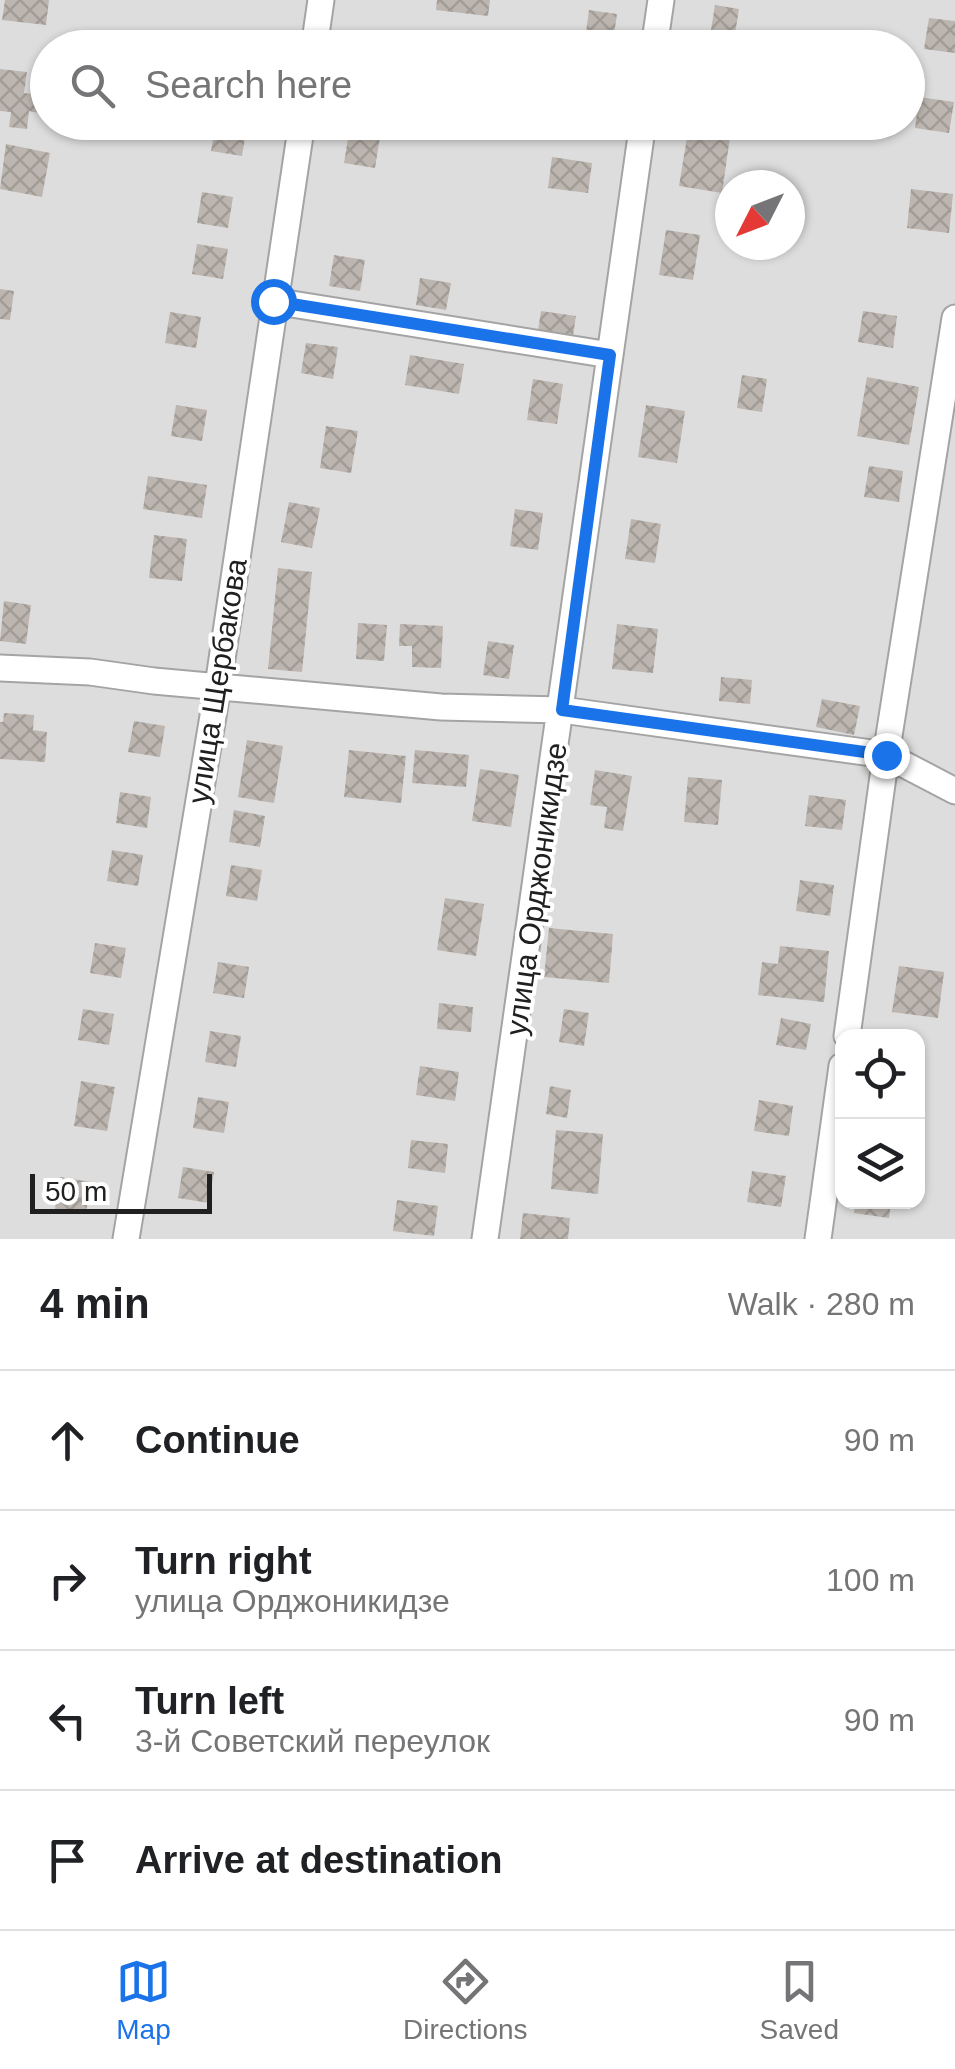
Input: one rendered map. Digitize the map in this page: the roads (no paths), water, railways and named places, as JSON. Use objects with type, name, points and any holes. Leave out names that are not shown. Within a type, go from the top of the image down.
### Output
[{"type":"street","points":[[317,30],[321,0]]},
{"type":"street","points":[[657,30],[661,0]]},
{"type":"street","name":"улица Щербакова","points":[[126,1239],[218,686],[299,140]]},
{"type":"street","name":"улица Орджоникидзе","points":[[485,1239],[640,140]]},
{"type":"street","points":[[273,301],[610,355]]},
{"type":"street","points":[[847,1029],[955,318]]},
{"type":"street","points":[[0,668],[90,672],[440,707],[562,710],[886,755],[955,791]]},
{"type":"street","points":[[818,1239],[835,1116]]}]
